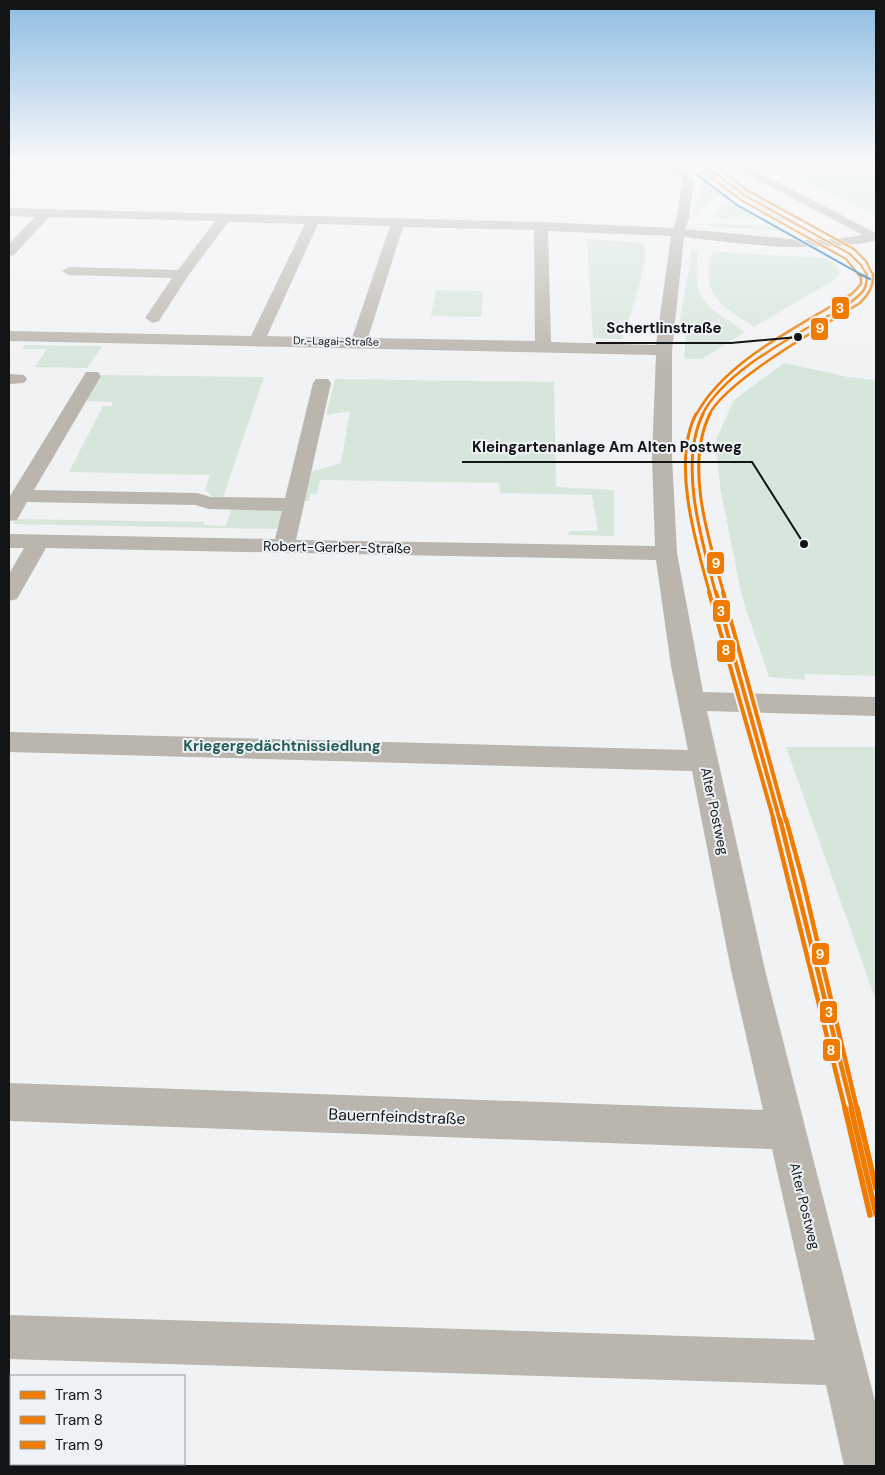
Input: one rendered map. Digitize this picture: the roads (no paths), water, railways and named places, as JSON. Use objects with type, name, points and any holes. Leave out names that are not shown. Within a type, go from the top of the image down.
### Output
[{"type":"street","points":[[9,252],[27,233]]},
{"type":"street","points":[[153,318],[182,274],[213,233]]},
{"type":"street","points":[[258,339],[307,233]]},
{"type":"street","points":[[359,341],[394,233]]},
{"type":"street","points":[[541,233],[543,346]]},
{"type":"street","name":"Alter Postweg","points":[[678,233],[676,262],[664,351],[662,457],[666,554],[691,701],[748,970],[868,1466]]},
{"type":"street","points":[[689,233],[713,237],[822,244],[876,238]]},
{"type":"street","points":[[69,270],[182,274]]},
{"type":"street","name":"Dr.-Lagai-Straße","points":[[9,336],[359,341],[664,351]]},
{"type":"street","points":[[9,515],[19,488],[92,376]]},
{"type":"street","points":[[284,546],[322,383]]},
{"type":"street","points":[[19,488],[197,499],[208,503],[295,505]]},
{"type":"street","name":"Robert-Gerber-Straße","points":[[9,540],[666,554]]},
{"type":"street","points":[[9,594],[39,541]]},
{"type":"street","points":[[691,701],[876,706]]},
{"type":"street","points":[[9,742],[704,761]]},
{"type":"street","name":"Bauernfeindstraße","points":[[9,1102],[786,1130]]},
{"type":"street","points":[[9,1337],[842,1363]]},
{"type":"tram line","name":"8","points":[[799,233],[846,259],[861,277],[861,284],[853,293],[762,349],[718,384],[702,404],[691,424],[686,449],[686,480],[699,553],[791,884],[870,1215]]},
{"type":"tram line","name":"3","points":[[812,233],[850,254],[861,265],[867,275],[866,286],[857,298],[766,354],[722,390],[706,409],[696,428],[692,453],[693,483],[705,552],[796,880],[876,1214]]},
{"type":"tram line","name":"9","points":[[825,233],[854,249],[866,261],[873,273],[874,282],[868,295],[860,303],[770,360],[727,394],[711,411],[702,429],[698,450],[699,477],[703,507],[718,573],[803,881],[876,1188]]},
{"type":"place","name":"Schertlinstraße","points":[[798,337]]},
{"type":"place","name":"Kleingartenanlage Am Alten Postweg","points":[[804,544]]},
{"type":"district","name":"Kriegergedächtnissiedlung","points":[[282,746]]}]
